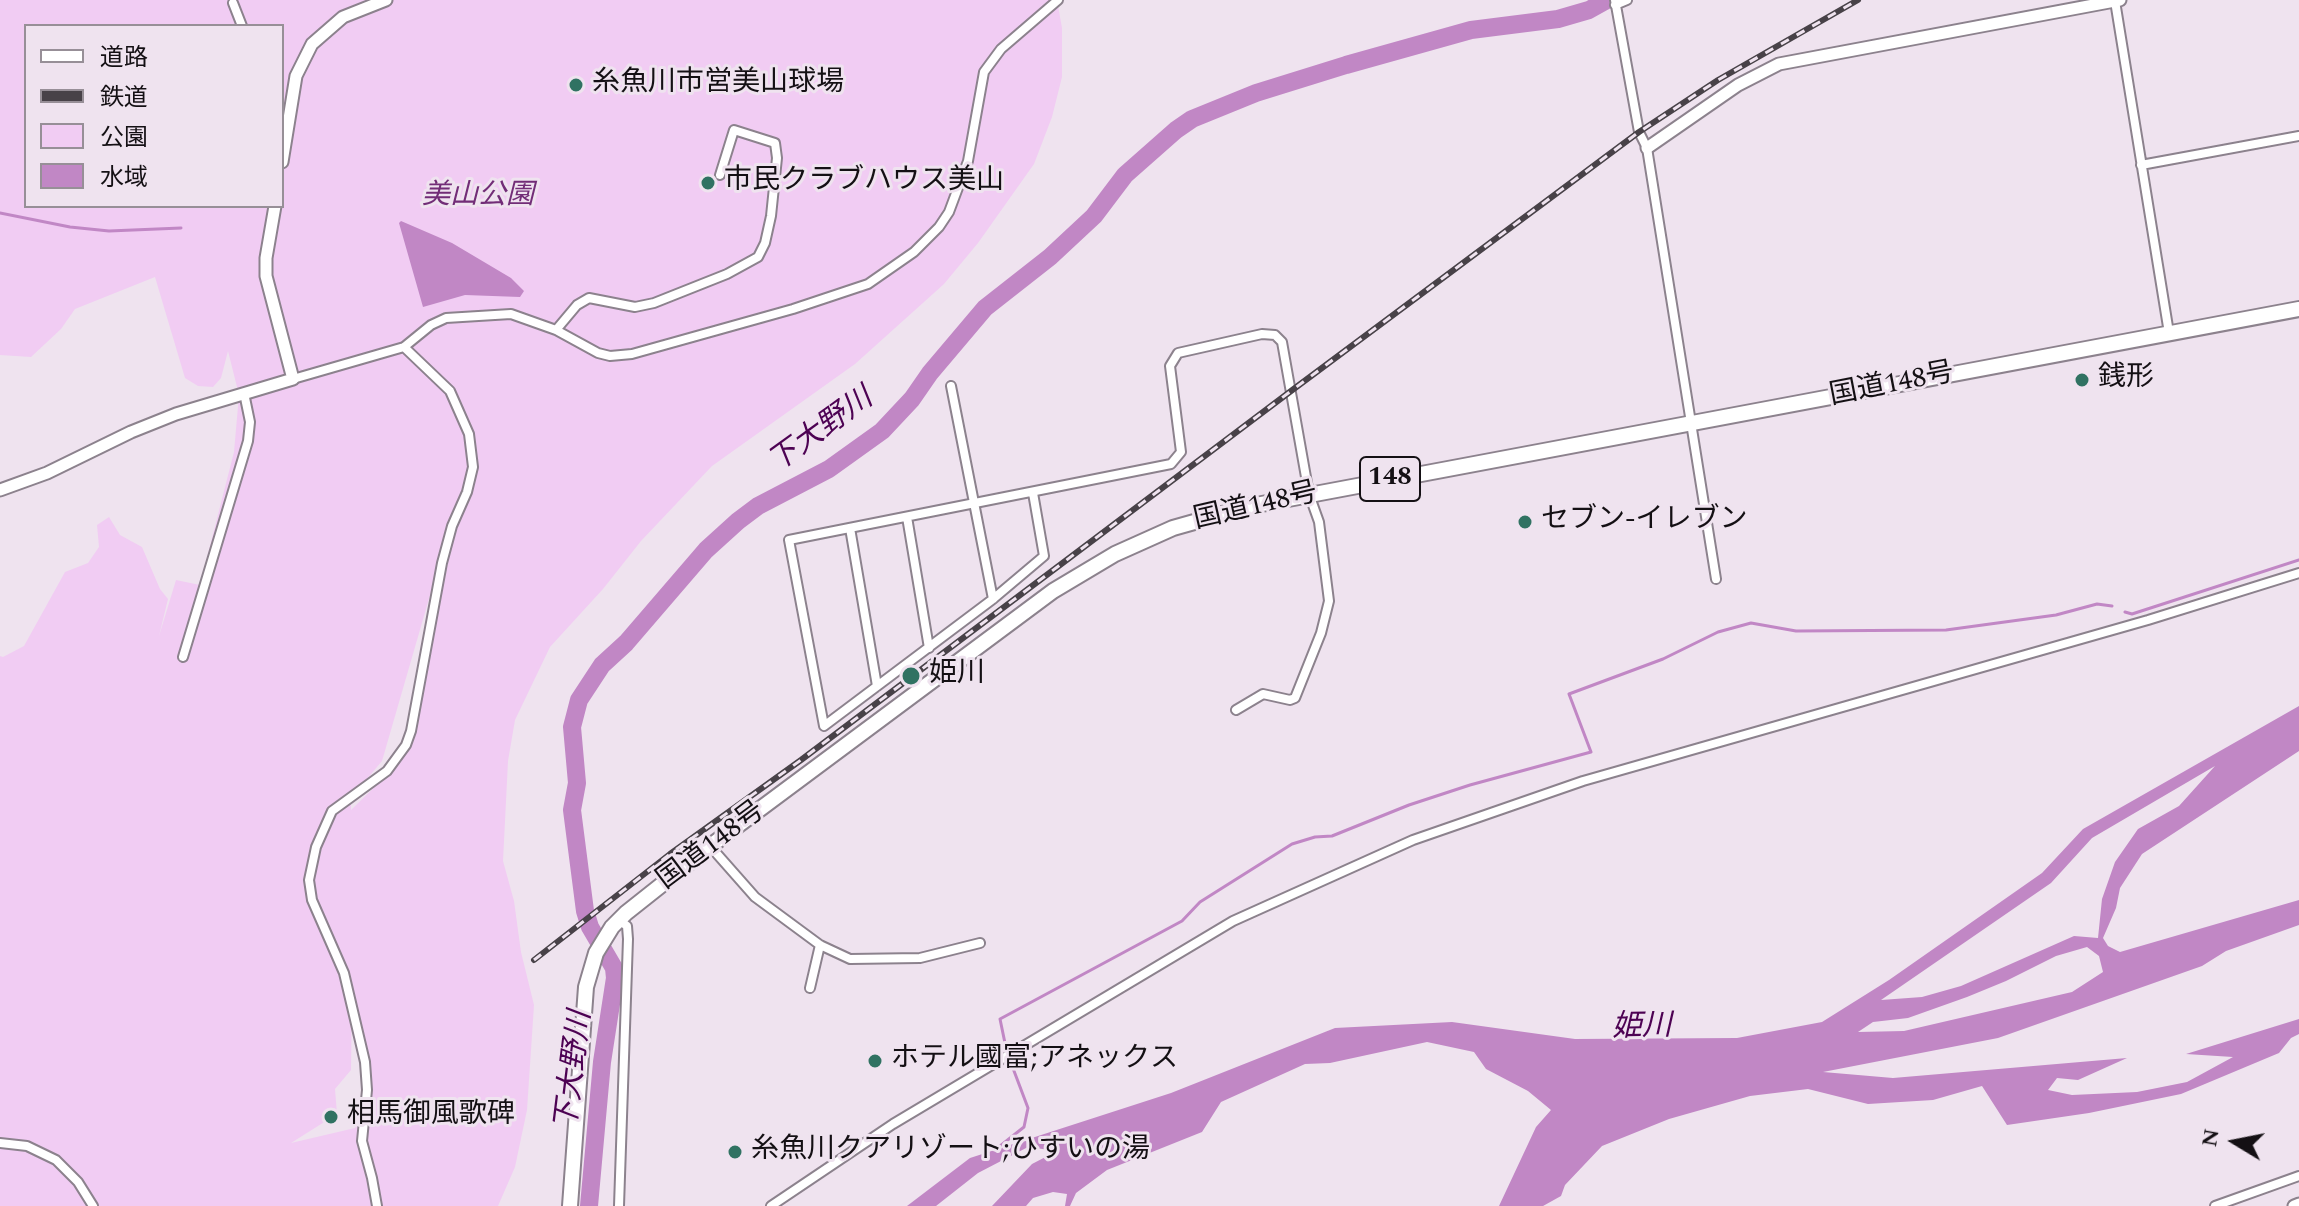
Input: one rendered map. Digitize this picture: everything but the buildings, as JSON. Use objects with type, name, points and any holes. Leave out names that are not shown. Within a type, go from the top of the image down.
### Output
[{"type":"highway","name":"国道148号","points":[[570,1206],[586,987],[596,953],[605,936],[619,920],[710,846],[1083,571],[1173,528],[1222,513],[1309,494],[2299,309]]},
{"type":"street","points":[[284,135],[286,108],[296,76],[312,44],[343,17],[386,0]]},
{"type":"street","points":[[0,490],[47,473],[176,414],[404,347],[431,325],[446,318],[511,314],[556,330],[598,353],[610,356],[632,354],[793,309],[868,284],[914,252],[939,227],[949,212],[968,161],[984,72],[1001,49],[1058,0]]},
{"type":"street","points":[[1627,0],[1615,2],[1639,132],[1647,148],[1716,579]]},
{"type":"street","points":[[1647,148],[1738,85],[1779,64],[2118,0],[2169,333]]},
{"type":"street","points":[[233,3],[241,24]]},
{"type":"street","points":[[556,330],[577,305],[589,298],[635,307],[712,280],[753,261],[761,253],[769,231],[777,158],[775,143],[734,130],[720,175]]},
{"type":"street","points":[[2141,165],[2299,136]]},
{"type":"street","points":[[275,208],[266,276],[293,379]]},
{"type":"street","points":[[1033,493],[1044,556],[993,599],[824,726],[789,540],[1171,464],[1181,452],[1170,366],[1178,353],[1262,334],[1275,335],[1282,342],[1309,494],[1319,522],[1329,601],[1321,633],[1295,698],[1290,700],[1263,694],[1236,710]]},
{"type":"street","points":[[377,1206],[362,1141],[367,1090],[365,1062],[344,973],[312,900],[309,880],[316,847],[332,811],[387,771],[406,745],[442,563],[473,467],[469,434],[450,391],[404,347]]},
{"type":"street","points":[[951,386],[993,599]]},
{"type":"street","points":[[183,657],[248,441],[250,422],[244,393]]},
{"type":"street","points":[[907,517],[929,648]]},
{"type":"street","points":[[850,528],[877,686]]},
{"type":"street","points":[[771,1206],[893,1124],[1233,921],[1413,840],[1583,781],[2148,620],[2299,573]]},
{"type":"street","points":[[710,846],[755,897],[820,945],[850,959],[909,959],[980,943]]},
{"type":"street","points":[[619,920],[627,926],[628,939],[619,1206]]},
{"type":"street","points":[[810,988],[820,945]]},
{"type":"street","points":[[0,1143],[27,1146],[56,1160],[78,1182],[93,1206]]},
{"type":"street","points":[[2215,1206],[2299,1176]]},
{"type":"green space","name":"美山公園","points":[[0,0],[1057,0],[1062,28],[1062,77],[1052,117],[1034,164],[978,243],[944,284],[855,364],[712,466],[641,541],[603,589],[550,647],[515,720],[508,761],[503,861],[534,1005],[527,1110],[515,1167],[498,1206],[0,1206],[0,656],[24,646],[65,572],[88,563],[99,547],[97,525],[109,517],[120,535],[142,547],[160,589],[168,599],[159,636],[176,580],[200,585],[234,452],[239,395],[228,351],[221,378],[213,387],[198,386],[185,378],[155,277],[75,309],[61,329],[31,357],[0,355]],"holes":[[[452,542],[415,731],[407,750],[394,768],[351,810],[351,798],[382,761],[437,571]],[[352,994],[366,1048],[370,1083],[366,1112],[355,1128],[291,1143],[337,1114],[335,1089],[351,1070]]]},
{"type":"water","points":[[401,221],[452,243],[511,278],[524,291],[520,297],[465,295],[423,307],[399,223]]},
{"type":"water","points":[[2299,706],[2299,751],[2142,854],[2120,888],[2116,908],[2103,938],[2108,946],[2120,952],[2299,900],[2299,925],[2226,951],[2202,966],[1998,1038],[1823,1072],[1893,1078],[2127,1058],[2078,1080],[2057,1078],[2048,1090],[2072,1095],[2137,1092],[2187,1082],[2233,1057],[2186,1054],[2299,1019],[2299,1034],[2291,1038],[2279,1053],[2181,1094],[2089,1113],[2007,1125],[1982,1086],[1933,1100],[1868,1104],[1808,1089],[1750,1096],[1669,1119],[1602,1146],[1565,1185],[1561,1196],[1543,1206],[1499,1206],[1536,1127],[1551,1110],[1528,1091],[1486,1069],[1474,1052],[1427,1042],[1330,1063],[1305,1064],[1221,1102],[1202,1132],[1107,1170],[1076,1193],[1070,1206],[1065,1206],[1067,1194],[1053,1192],[1033,1198],[1026,1206],[992,1206],[1032,1164],[1057,1151],[1028,1147],[978,1173],[936,1206],[907,1206],[970,1158],[1171,1093],[1335,1028],[1452,1022],[1575,1039],[1737,1038],[1822,1022],[1889,980],[2042,873],[2083,829]],"holes":[[[2215,766],[2179,806],[2138,829],[2115,862],[2102,899],[2098,938],[2074,936],[1961,986],[1922,997],[1881,1000],[2051,883],[2092,838]],[[2087,947],[2099,956],[2103,972],[2072,992],[1904,1031],[1858,1032],[1873,1022],[1908,1018],[1967,997],[2056,956]]]},
{"type":"waterway","name":"下大野川","points":[[589,1206],[602,1062],[615,978],[614,968],[590,927],[585,911],[572,810],[577,783],[572,727],[579,700],[602,665],[626,643],[706,550],[738,521],[758,506],[829,469],[882,431],[912,399],[985,308],[1050,257],[1094,216],[1125,175],[1192,119],[1256,93],[1346,65],[1471,30],[1558,19],[1589,10],[1607,0]]},
{"type":"waterway","points":[[0,213],[70,227],[109,231],[181,228]]},
{"type":"waterway","points":[[2125,612],[2132,614],[2299,560]]},
{"type":"waterway","points":[[1006,1048],[1000,1019],[1182,921],[1200,902],[1292,844],[1332,836],[1470,785],[1591,752],[1569,694],[1663,659],[1718,632],[1751,623],[1796,631],[1946,630],[2056,615],[2097,604],[2112,606]]},
{"type":"waterway","points":[[995,1150],[1024,1127],[1028,1108],[1011,1063]]},
{"type":"railway","points":[[534,960],[670,854],[801,760],[1639,132],[1718,80],[1858,0]]},
{"type":"place","name":"糸魚川市営美山球場","points":[[576,85]]},
{"type":"place","name":"市民クラブハウス美山","points":[[708,183]]},
{"type":"place","name":"銭形","points":[[2082,380]]},
{"type":"place","name":"セブン-イレブン","points":[[1525,522]]},
{"type":"place","name":"姫川","points":[[911,676]]},
{"type":"place","name":"ホテル國富;アネックス","points":[[875,1061]]},
{"type":"place","name":"相馬御風歌碑","points":[[331,1117]]},
{"type":"place","name":"糸魚川クアリゾート;ひすいの湯","points":[[735,1152]]}]
